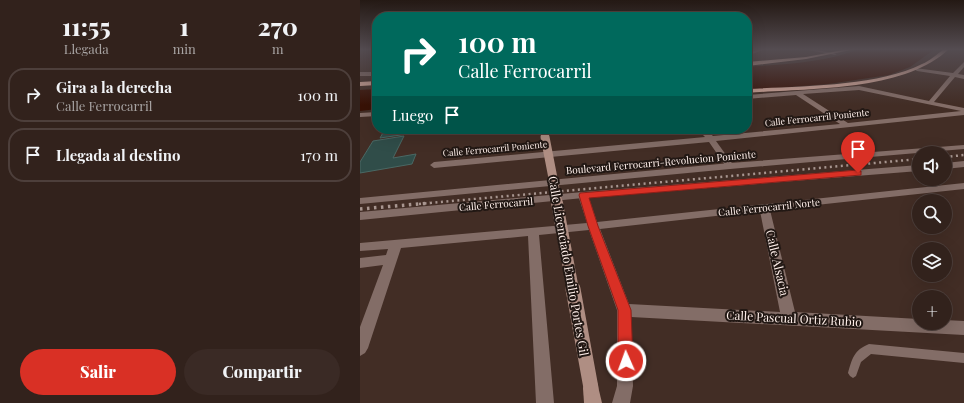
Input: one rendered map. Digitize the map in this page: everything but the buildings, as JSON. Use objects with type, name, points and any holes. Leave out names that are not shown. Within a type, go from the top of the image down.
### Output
[{"type":"main road","points":[[752,91],[859,83],[917,69]]},
{"type":"main road","points":[[360,83],[372,82]]},
{"type":"main road","name":"Calle Licenciado Emilio Portes Gil","points":[[545,134],[592,396]]},
{"type":"street","points":[[930,103],[961,68]]},
{"type":"street","points":[[917,69],[964,77]]},
{"type":"street","points":[[360,70],[372,72]]},
{"type":"street","points":[[360,74],[372,73]]},
{"type":"street","points":[[752,97],[858,88],[964,111]]},
{"type":"street","points":[[798,94],[847,125]]},
{"type":"street","name":"Calle Ferrocarril Poniente","points":[[434,165],[711,139],[964,111]]},
{"type":"street","points":[[361,115],[372,114]]},
{"type":"street","points":[[706,134],[730,166]]},
{"type":"street","name":"Boulevard Ferrocarri-Revolucion Poniente","points":[[360,201],[730,166],[964,147]]},
{"type":"street","points":[[952,165],[964,164]]},
{"type":"street","name":"Calle Ferrocarril","points":[[360,216],[583,195],[912,169]]},
{"type":"street","name":"Calle Ferrocarril Norte","points":[[532,232],[964,186]]},
{"type":"street","points":[[583,195],[624,310],[625,386],[621,403]]},
{"type":"street","name":"Calle Alsacia","points":[[764,208],[789,319]]},
{"type":"street","points":[[360,247],[532,232],[545,403]]},
{"type":"street","points":[[360,348],[396,244]]},
{"type":"street","points":[[360,263],[391,259]]},
{"type":"street","name":"Calle Pascual Ortiz Rubio","points":[[624,310],[964,328]]},
{"type":"lane","points":[[853,373],[857,359],[869,349],[964,358]]},
{"type":"shaded area","points":[[752,68],[908,68],[889,75],[828,84],[752,90]]},
{"type":"shaded area","points":[[372,89],[372,110],[360,111],[360,90]]},
{"type":"railway","points":[[952,156],[964,155]]},
{"type":"railway","points":[[419,204],[912,160]]},
{"type":"railway","points":[[360,209],[430,203]]},
{"type":"route","points":[[626,361],[624,310],[583,195],[858,173]]}]
